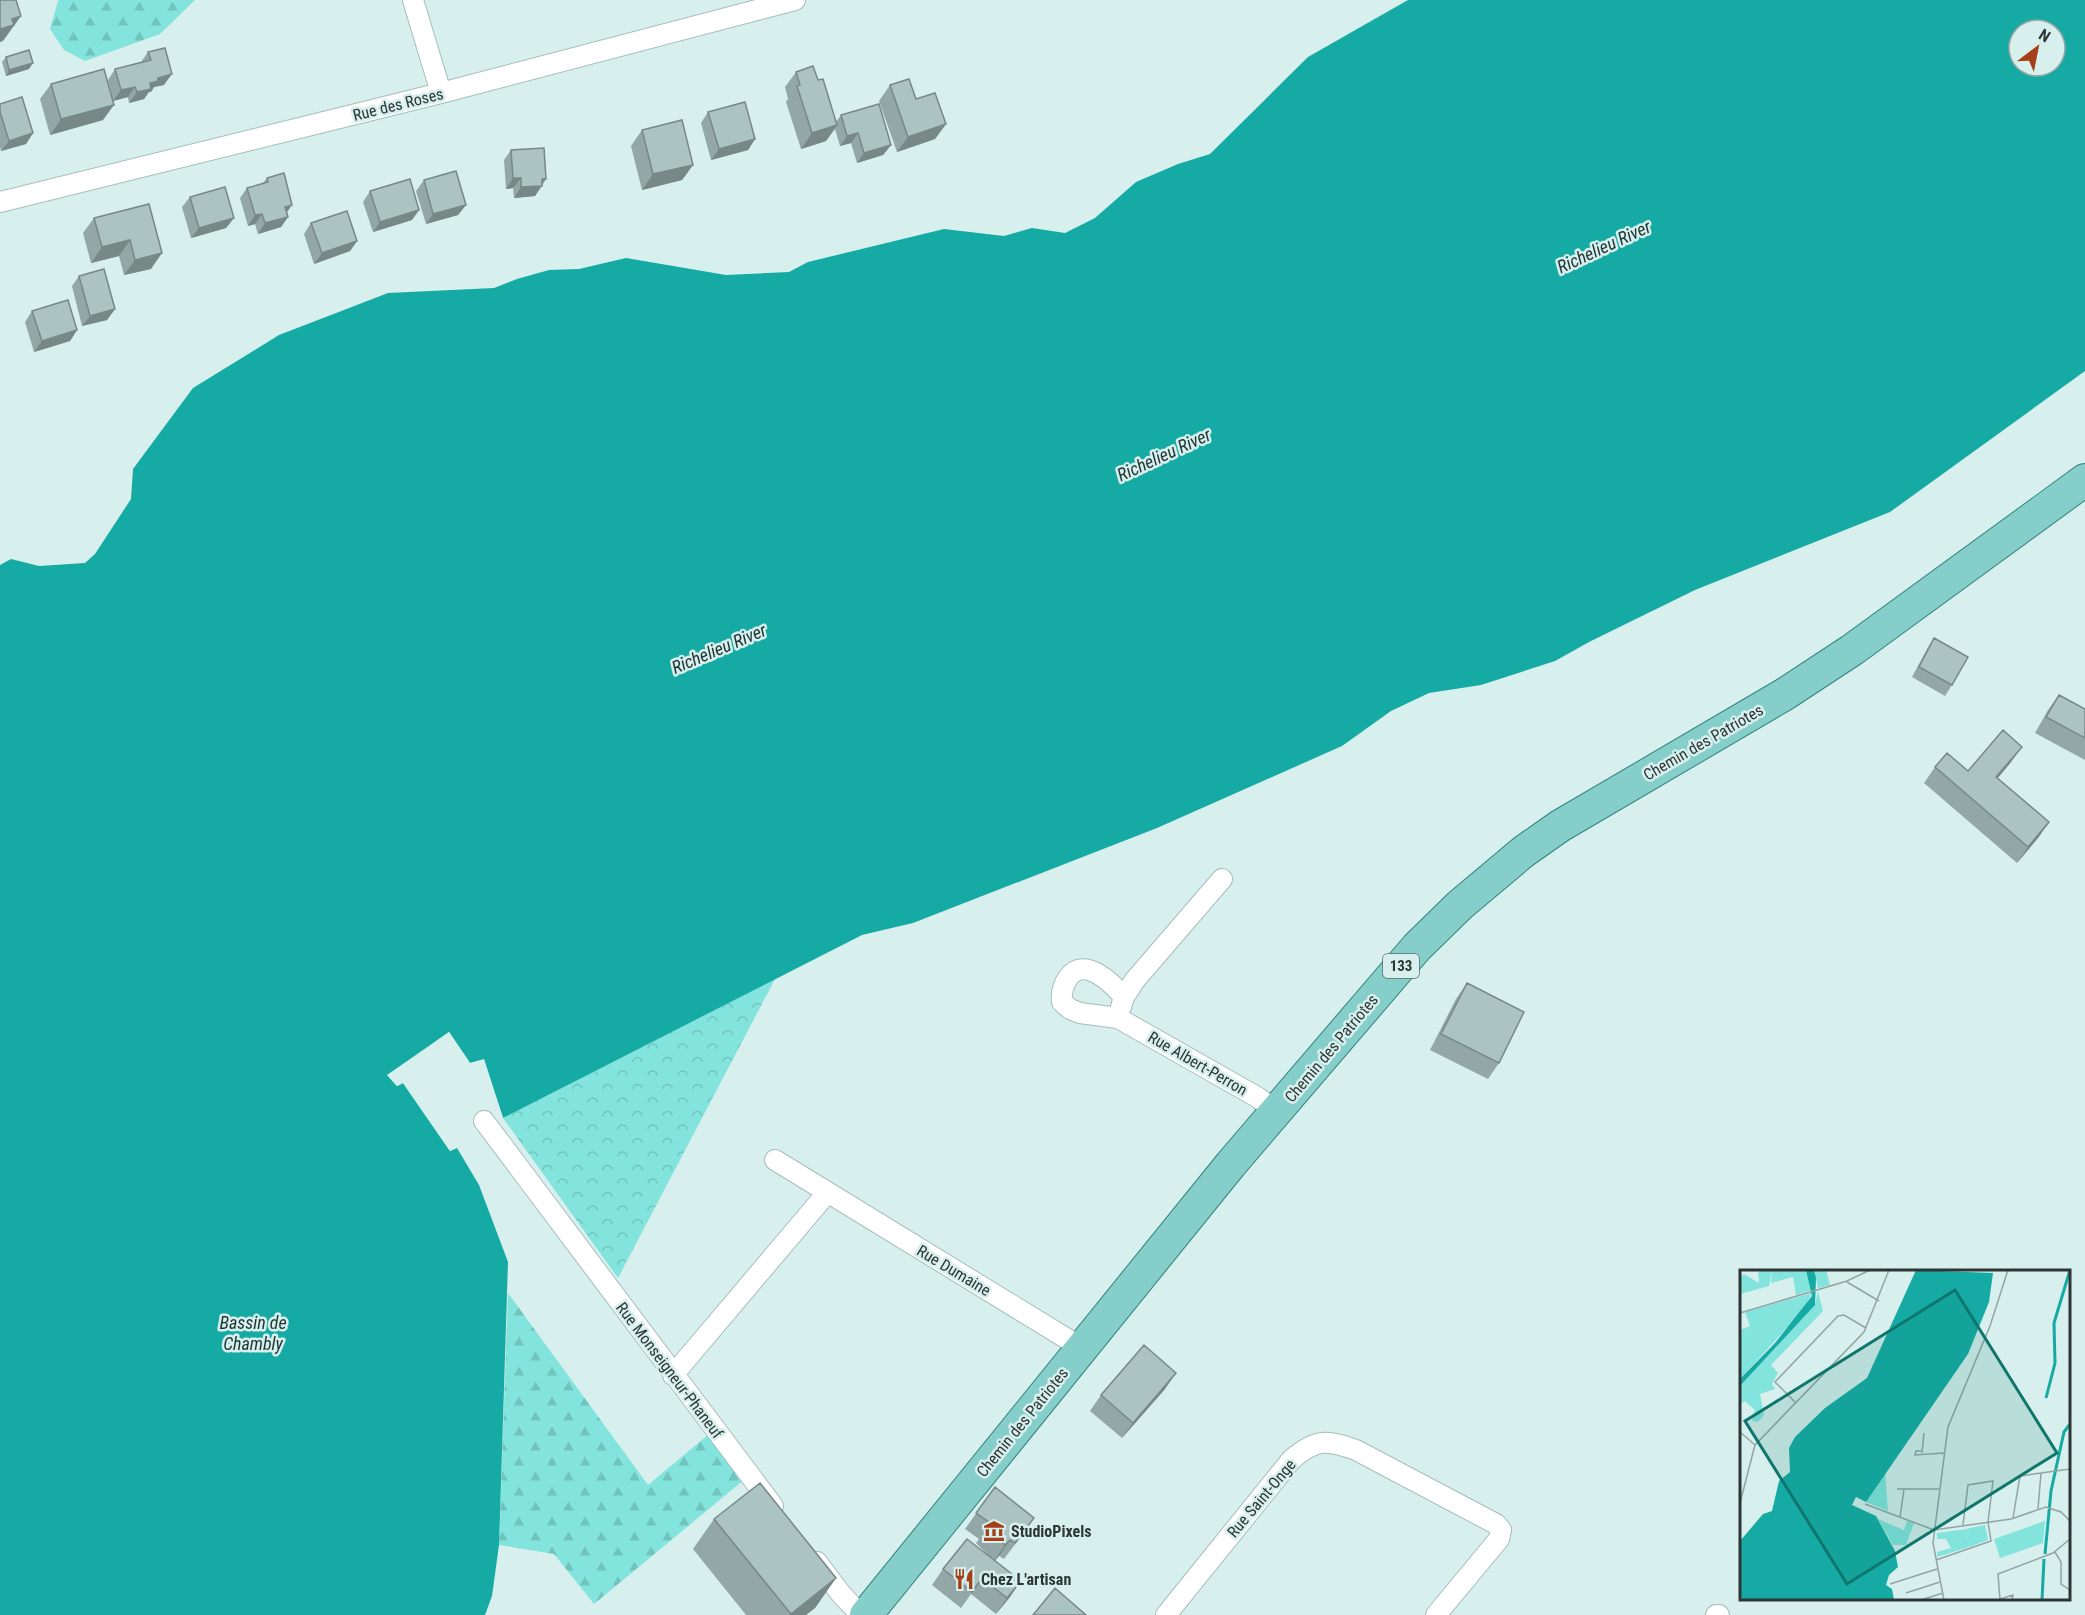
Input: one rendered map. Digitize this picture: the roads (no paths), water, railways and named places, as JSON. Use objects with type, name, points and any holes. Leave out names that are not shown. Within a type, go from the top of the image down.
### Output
[{"type":"main road","name":"Chemin des Patriotes","points":[[864,1615],[1277,1111],[1417,948],[1484,883],[1522,852],[1560,826],[1766,706],[1825,668],[1902,615],[2085,480]]},
{"type":"street","points":[[413,0],[441,93]]},
{"type":"street","name":"Rue des Roses","points":[[0,202],[441,93],[795,0]]},
{"type":"street","points":[[1118,1018],[1124,997],[1135,980],[1222,879]]},
{"type":"street","name":"Rue Albert-Perron","points":[[1124,997],[1107,979],[1090,970],[1075,971],[1064,985],[1062,1002],[1070,1009],[1080,1013],[1118,1018],[1257,1097],[1277,1111]]},
{"type":"street","name":"Rue Monseigneur-Phaneuf","points":[[484,1121],[673,1375],[783,1518]]},
{"type":"street","name":"Rue Dumaine","points":[[775,1160],[1082,1348]]},
{"type":"street","points":[[673,1375],[827,1192]]},
{"type":"street","name":"Rue Saint-Onge","points":[[1166,1615],[1292,1459],[1304,1449],[1319,1442],[1336,1442],[1356,1450],[1496,1524],[1501,1530],[1499,1539],[1436,1615]]},
{"type":"street","points":[[804,1546],[841,1594],[864,1615]]},
{"type":"water","points":[[1408,0],[2085,0],[2085,371],[1890,512],[1695,590],[1555,661],[1481,685],[1429,693],[1391,711],[1342,746],[1157,828],[913,923],[862,935],[503,1118],[484,1060],[470,1063],[449,1032],[388,1076],[397,1086],[403,1083],[450,1151],[457,1148],[479,1185],[508,1262],[499,1545],[492,1596],[485,1615],[0,1615],[0,565],[11,559],[39,566],[85,563],[95,554],[131,499],[133,469],[193,388],[279,335],[388,293],[494,288],[549,270],[579,269],[626,258],[726,275],[789,272],[808,262],[944,229],[1004,236],[1032,228],[1065,233],[1095,218],[1136,182],[1178,164],[1210,154],[1308,57]]},
{"type":"place","name":"StudioPixels","points":[[994,1531]]},
{"type":"place","name":"Chez L'artisan","points":[[964,1579]]},
{"type":"water label","name":"Richelieu River","points":[[1604,247]]},
{"type":"water label","name":"Richelieu River","points":[[1164,455]]},
{"type":"water label","name":"Richelieu River","points":[[719,649]]},
{"type":"water label","name":"Bassin de Chambly","points":[[253,1333]]}]
